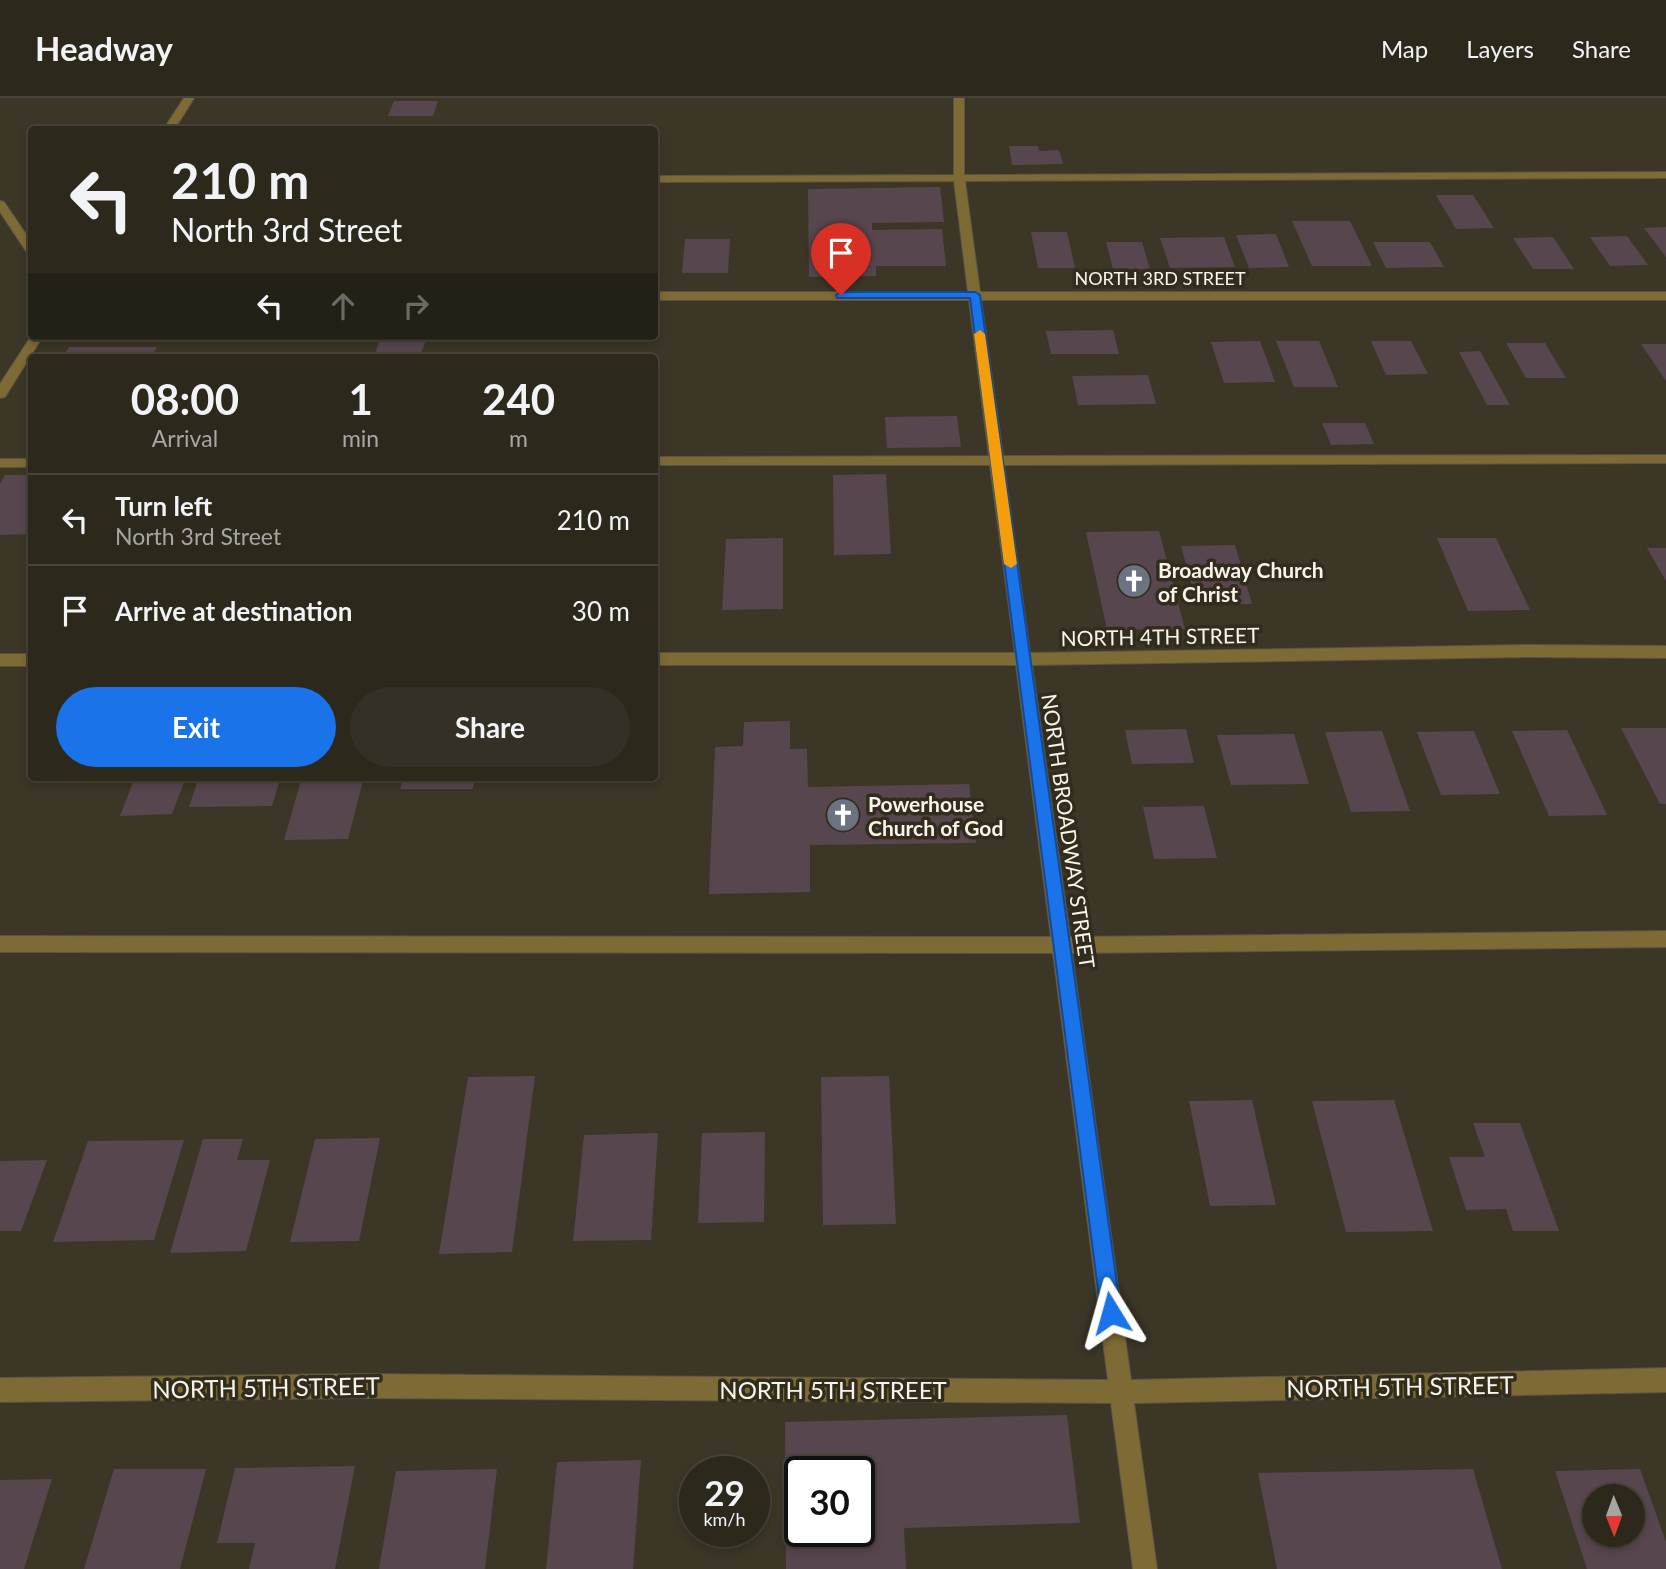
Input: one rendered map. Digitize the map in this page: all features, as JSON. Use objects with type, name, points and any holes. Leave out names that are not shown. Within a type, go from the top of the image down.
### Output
[{"type":"street","points":[[171,126],[188,98]]},
{"type":"street","name":"NORTH BROADWAY STREET","points":[[959,98],[959,178],[1145,1569]]},
{"type":"street","points":[[658,179],[1666,175]]},
{"type":"street","points":[[0,204],[28,246]]},
{"type":"street","name":"NORTH 3RD STREET","points":[[658,296],[1666,296]]},
{"type":"street","points":[[0,394],[34,340]]},
{"type":"street","points":[[658,461],[1666,459]]},
{"type":"street","points":[[0,463],[28,463]]},
{"type":"street","name":"NORTH 4TH STREET","points":[[658,659],[1023,659],[1531,651],[1666,652]]},
{"type":"street","points":[[0,660],[28,660]]},
{"type":"street","points":[[0,944],[1062,944],[1666,939]]},
{"type":"street","name":"NORTH 5TH STREET","points":[[0,1390],[364,1386],[1121,1392],[1666,1380]]},
{"type":"building","points":[[394,101],[438,101],[433,116],[388,116]]},
{"type":"building","points":[[1009,146],[1038,146],[1039,151],[1059,150],[1063,164],[1012,165]]},
{"type":"building","points":[[940,187],[944,222],[872,223],[872,230],[942,229],[946,266],[876,266],[876,276],[809,277],[808,189]]},
{"type":"building","points":[[1436,195],[1473,195],[1494,228],[1456,229]]},
{"type":"building","points":[[1292,221],[1350,221],[1372,266],[1312,266]]},
{"type":"building","points":[[1666,227],[1666,257],[1644,228]]},
{"type":"building","points":[[1031,232],[1067,232],[1075,268],[1038,268]]},
{"type":"building","points":[[1276,234],[1289,267],[1249,268],[1236,235]]},
{"type":"building","points":[[1627,236],[1648,265],[1610,266],[1590,237]]},
{"type":"building","points":[[1224,237],[1235,267],[1170,268],[1160,238]]},
{"type":"building","points":[[1553,237],[1574,269],[1533,269],[1513,238]]},
{"type":"building","points":[[685,239],[730,239],[728,273],[682,273]]},
{"type":"building","points":[[1106,242],[1142,242],[1150,269],[1113,269]]},
{"type":"building","points":[[1373,242],[1430,242],[1444,267],[1386,268]]},
{"type":"building","points":[[1113,330],[1119,354],[1051,354],[1046,331]]},
{"type":"building","points":[[380,340],[426,340],[421,354],[375,354]]},
{"type":"building","points":[[1260,341],[1275,382],[1224,383],[1211,342]]},
{"type":"building","points":[[1276,341],[1319,341],[1338,387],[1294,387]]},
{"type":"building","points":[[1371,341],[1411,341],[1428,374],[1386,375]]},
{"type":"building","points":[[1506,343],[1545,343],[1566,378],[1526,378]]},
{"type":"building","points":[[1641,344],[1666,344],[1666,381]]},
{"type":"building","points":[[69,347],[157,347],[153,354],[65,354]]},
{"type":"building","points":[[1480,351],[1510,405],[1487,405],[1459,352]]},
{"type":"building","points":[[1148,375],[1156,404],[1078,405],[1072,376]]},
{"type":"building","points":[[957,416],[961,447],[887,448],[885,417]]},
{"type":"building","points":[[1322,423],[1365,423],[1374,444],[1331,445]]},
{"type":"building","points":[[886,474],[891,554],[834,555],[833,475]]},
{"type":"building","points":[[5,475],[28,475],[28,534],[0,535],[0,484]]},
{"type":"building","name":"Broadway Church of Christ","points":[[1159,531],[1185,629],[1107,630],[1086,532]]},
{"type":"building","points":[[783,538],[783,609],[722,610],[726,539]]},
{"type":"building","points":[[1437,538],[1496,538],[1530,610],[1468,611]]},
{"type":"building","points":[[1235,545],[1252,604],[1197,604],[1181,546]]},
{"type":"building","points":[[1647,548],[1666,548],[1666,581]]},
{"type":"building","name":"Powerhouse Church of God","points":[[790,721],[790,749],[807,749],[808,787],[969,784],[976,843],[810,845],[810,892],[709,894],[715,747],[743,746],[744,722]]},
{"type":"building","points":[[1621,728],[1666,728],[1666,804],[1660,804]]},
{"type":"building","points":[[1186,729],[1194,763],[1132,764],[1125,730]]},
{"type":"building","points":[[1567,730],[1607,815],[1549,816],[1512,731]]},
{"type":"building","points":[[1382,731],[1410,811],[1351,812],[1325,732]]},
{"type":"building","points":[[1474,731],[1500,794],[1441,795],[1417,732]]},
{"type":"building","points":[[1294,734],[1309,784],[1231,785],[1217,735]]},
{"type":"building","points":[[133,781],[184,781],[172,814],[120,816]]},
{"type":"building","points":[[198,781],[280,781],[272,806],[189,807]]},
{"type":"building","points":[[301,781],[363,781],[348,839],[284,840]]},
{"type":"building","points":[[402,781],[474,781],[473,789],[400,789]]},
{"type":"building","points":[[1204,806],[1217,858],[1154,859],[1143,807]]},
{"type":"building","points":[[535,1076],[512,1252],[439,1254],[468,1077]]},
{"type":"building","points":[[889,1076],[896,1224],[823,1225],[821,1077]]},
{"type":"building","points":[[1252,1100],[1276,1205],[1210,1206],[1189,1101]]},
{"type":"building","points":[[1394,1100],[1433,1231],[1346,1232],[1312,1101]]},
{"type":"building","points":[[1473,1123],[1520,1123],[1559,1231],[1513,1231],[1506,1209],[1466,1210],[1449,1157],[1485,1157]]},
{"type":"building","points":[[765,1132],[764,1222],[698,1223],[702,1133]]},
{"type":"building","points":[[658,1133],[651,1240],[573,1241],[584,1135]]},
{"type":"building","points":[[380,1138],[359,1241],[290,1242],[315,1139]]},
{"type":"building","points":[[203,1139],[243,1139],[237,1160],[270,1160],[246,1251],[170,1253]]},
{"type":"building","points":[[184,1140],[154,1240],[53,1242],[88,1141]]},
{"type":"building","points":[[47,1160],[21,1231],[0,1231],[0,1161]]},
{"type":"building","points":[[1067,1415],[1080,1523],[904,1528],[906,1569],[786,1569],[786,1547],[875,1547],[875,1456],[785,1456],[785,1422]]},
{"type":"building","points":[[641,1460],[633,1569],[546,1569],[557,1462]]},
{"type":"building","points":[[355,1466],[335,1569],[249,1569],[255,1543],[217,1543],[235,1468]]},
{"type":"building","points":[[114,1469],[206,1469],[180,1569],[84,1569]]},
{"type":"building","points":[[497,1469],[485,1569],[379,1569],[396,1471]]},
{"type":"building","points":[[1473,1469],[1502,1569],[1277,1569],[1258,1473]]},
{"type":"building","points":[[1640,1469],[1666,1542],[1666,1569],[1587,1569],[1555,1471]]},
{"type":"building","points":[[52,1479],[24,1569],[0,1569],[0,1480]]},
{"type":"slow traffic","points":[[980,334],[1011,564]]},
{"type":"place","name":"Broadway Church of Christ","points":[[1134,581]]},
{"type":"place","name":"Powerhouse Church of God","points":[[843,815]]},
{"type":"route","points":[[841,295],[975,295],[1111,1313]]}]
